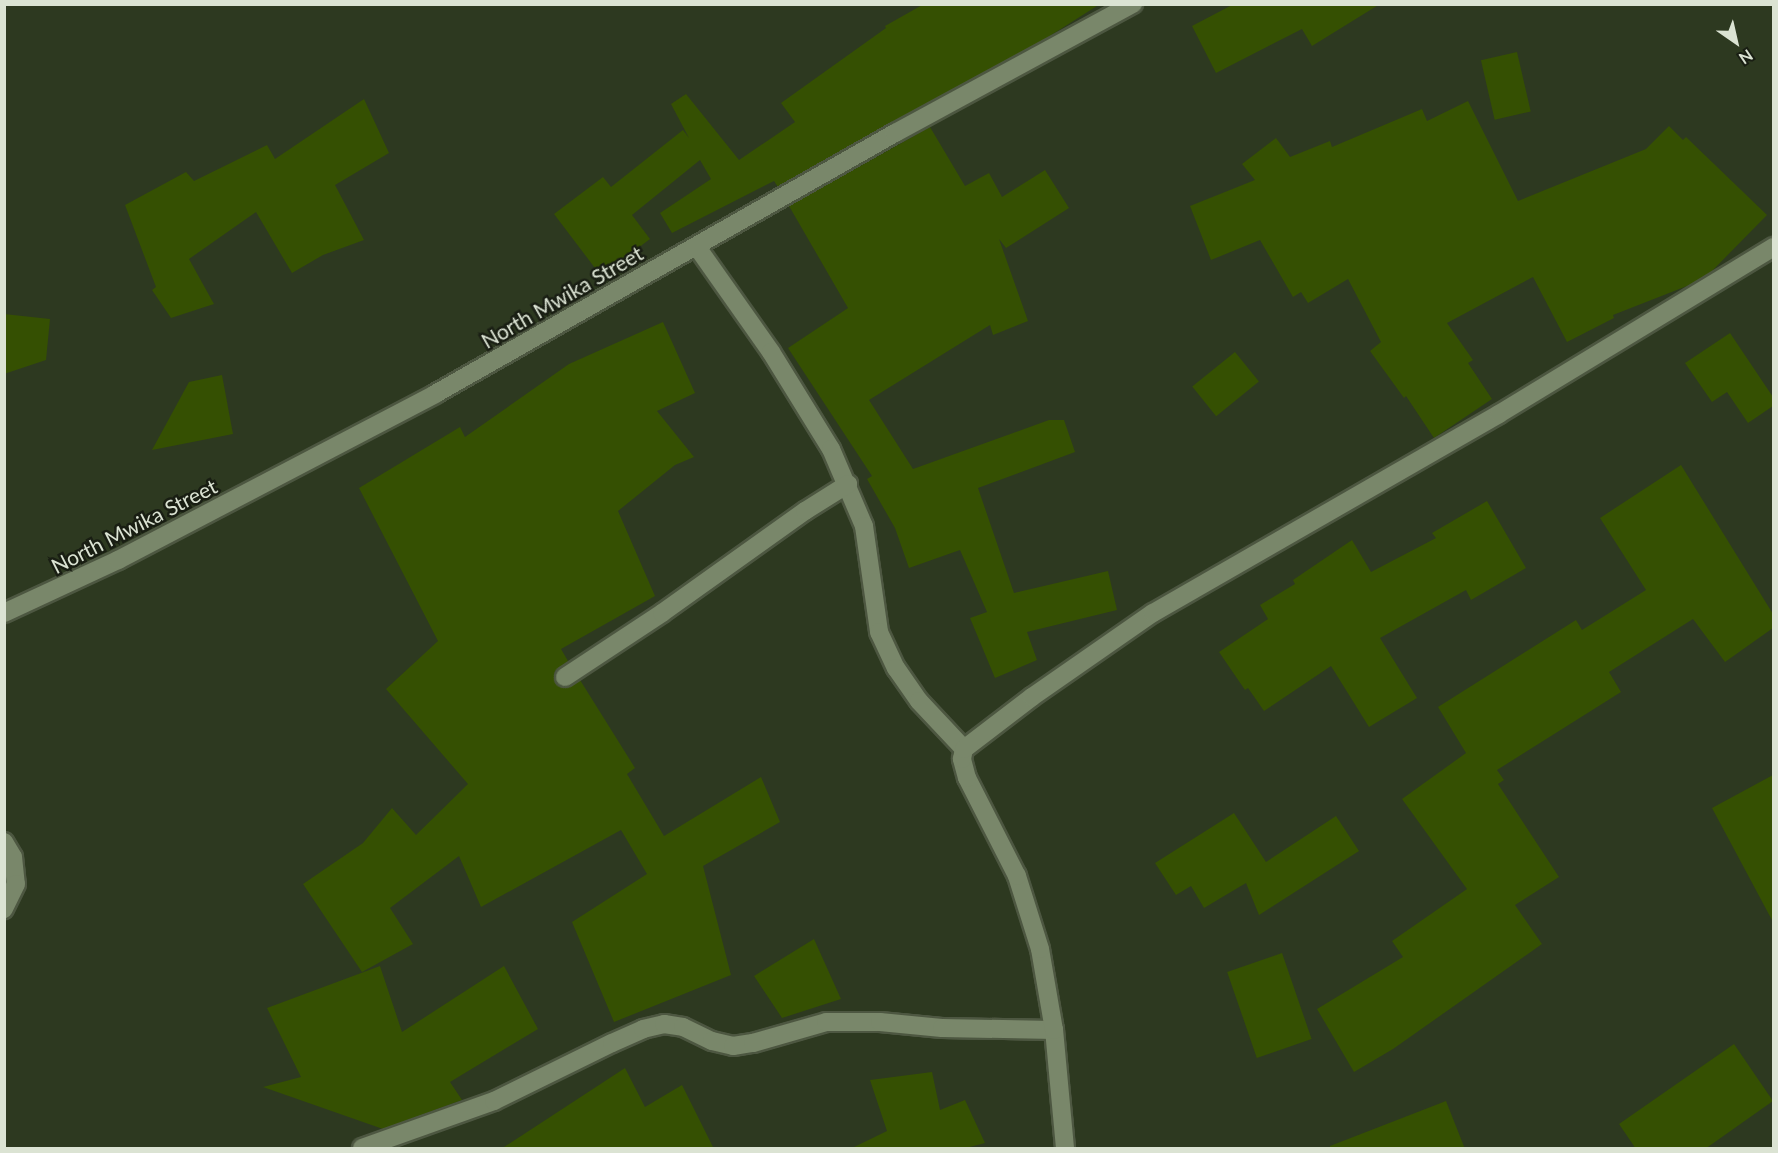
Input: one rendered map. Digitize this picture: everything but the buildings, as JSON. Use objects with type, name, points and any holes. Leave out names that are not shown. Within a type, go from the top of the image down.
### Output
[{"type":"street","name":"North Mwika Street","points":[[4,614],[118,560],[435,394],[895,133],[1133,4]]},
{"type":"street","points":[[697,247],[803,402],[831,449],[848,484],[864,526],[879,632],[896,668],[919,701],[964,749]]},
{"type":"street","points":[[1065,1149],[1054,1030],[1040,950],[1017,876],[968,777],[962,759],[964,749],[1032,697],[1153,613],[1499,414],[1773,247]]},
{"type":"street","points":[[565,677],[662,613],[805,511],[848,484]]},
{"type":"street","points":[[4,842],[13,857],[16,884],[4,909]]},
{"type":"street","points":[[362,1149],[494,1101],[612,1043],[664,1024],[683,1027],[712,1041],[733,1046],[753,1043],[826,1022],[880,1022],[942,1028],[1054,1030]]}]
